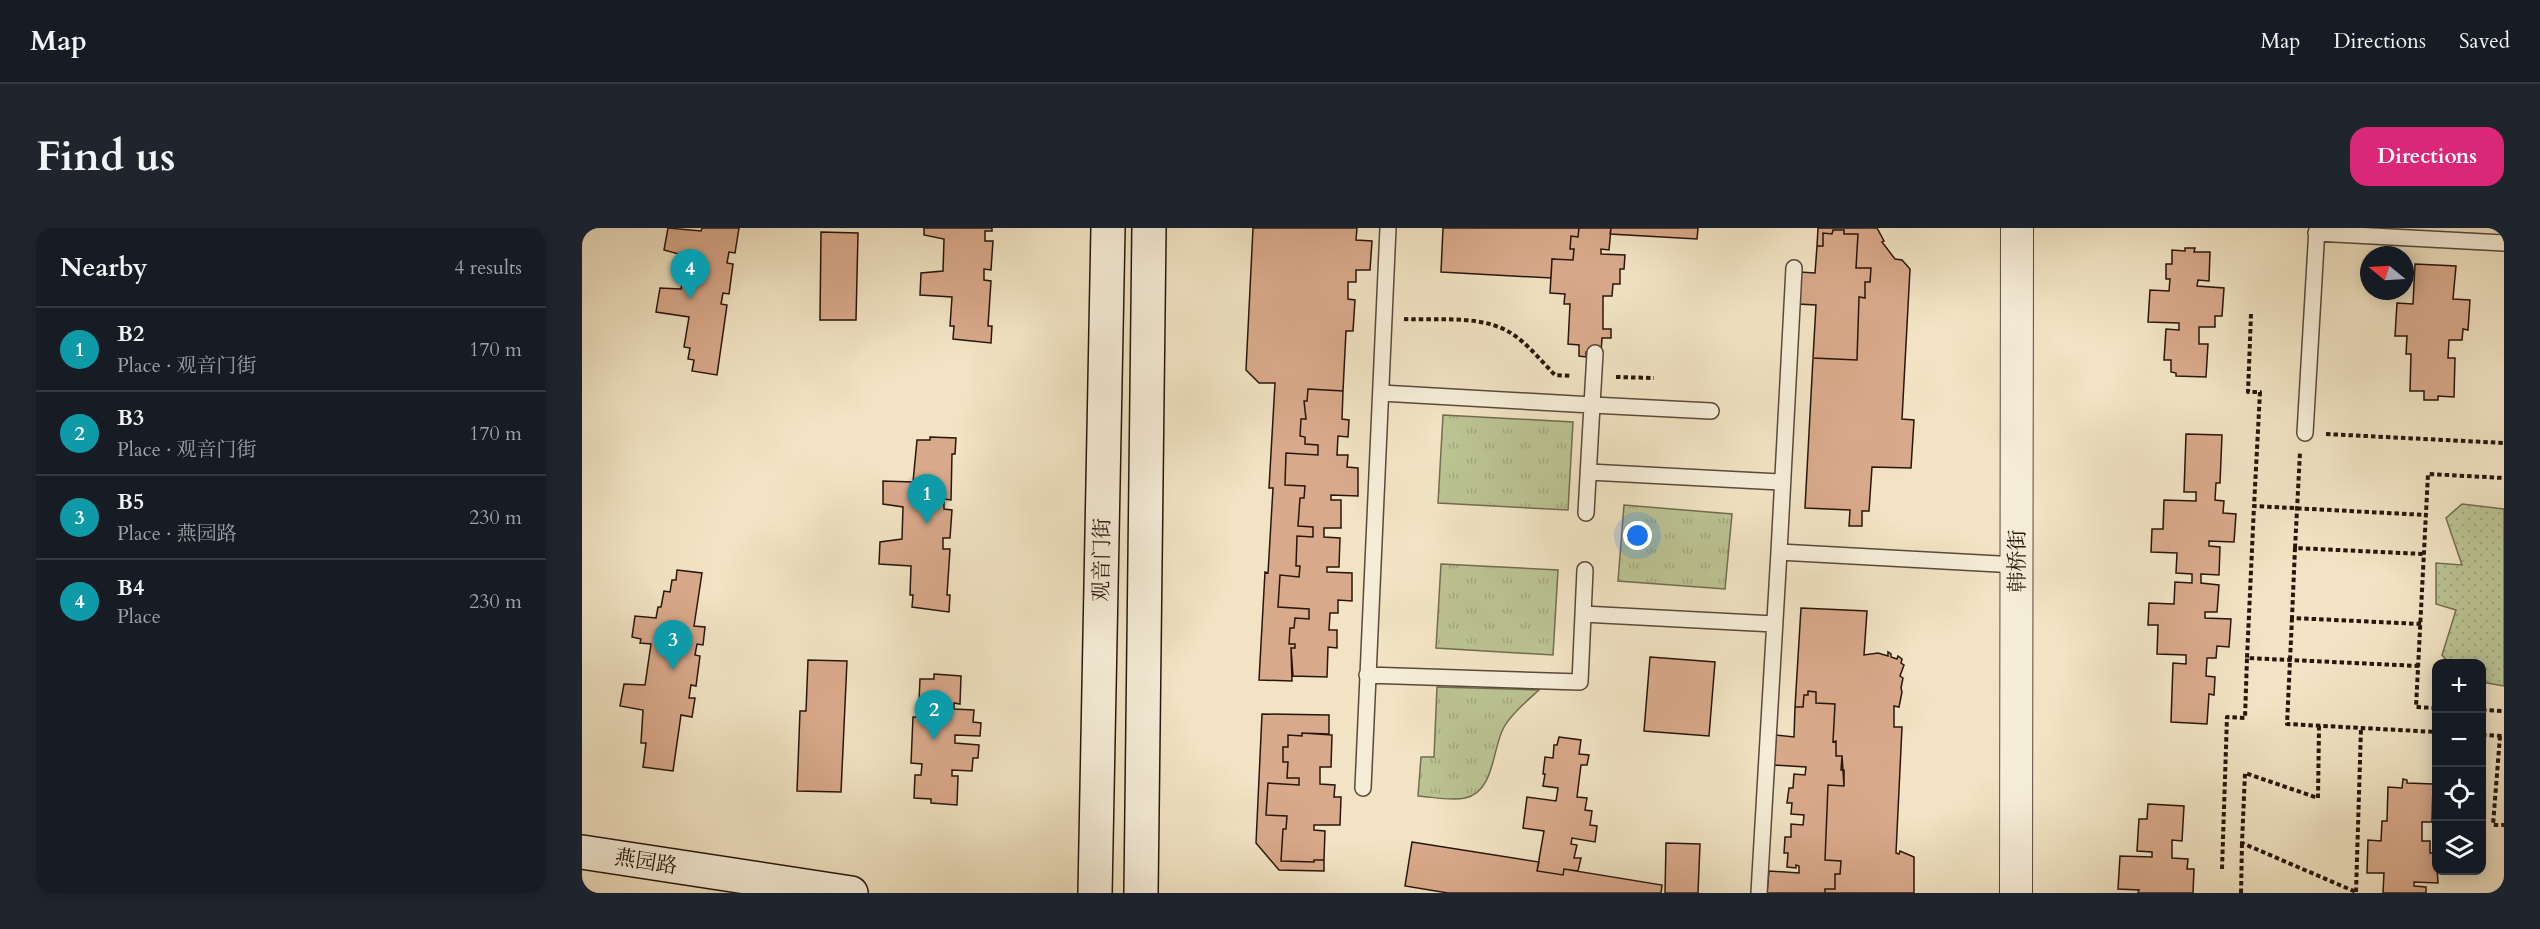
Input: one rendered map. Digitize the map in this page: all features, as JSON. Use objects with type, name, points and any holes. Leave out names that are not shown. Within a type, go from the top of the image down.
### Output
[{"type":"street","name":"观音门街","points":[[1095,893],[1108,228]]},
{"type":"street","name":"观音门街","points":[[1142,893],[1149,228]]},
{"type":"street","name":"韩桥街","points":[[2016,893],[2017,228]]},
{"type":"street","name":"燕园路","points":[[582,852],[851,893]]},
{"type":"lane","points":[[1363,788],[1388,228]]},
{"type":"lane","points":[[2306,433],[2316,231],[2504,243]]},
{"type":"lane","points":[[1760,893],[1794,268]]},
{"type":"lane","points":[[1586,513],[1594,353]]},
{"type":"lane","points":[[1381,393],[1711,411]]},
{"type":"lane","points":[[1588,471],[1782,482]]},
{"type":"lane","points":[[1779,552],[2017,564]]},
{"type":"lane","points":[[1367,675],[1580,682],[1584,570]]},
{"type":"lane","points":[[1583,614],[1774,624]]},
{"type":"path","points":[[2222,869],[2227,717],[2245,718],[2260,392],[2248,392],[2251,314]]},
{"type":"path","points":[[1384,318],[1472,319],[1517,336],[1555,375],[1654,378]]},
{"type":"path","points":[[2432,732],[2287,724],[2301,433],[2504,443]]},
{"type":"path","points":[[2432,708],[2416,707],[2428,474],[2504,478]]},
{"type":"path","points":[[2254,506],[2426,515]]},
{"type":"path","points":[[2295,548],[2424,554]]},
{"type":"path","points":[[2292,618],[2421,624]]},
{"type":"path","points":[[2247,658],[2419,666]]},
{"type":"path","points":[[2486,710],[2504,711]]},
{"type":"path","points":[[2241,893],[2245,773],[2318,798],[2319,726]]},
{"type":"path","points":[[2242,843],[2356,893],[2361,728]]},
{"type":"path","points":[[2486,735],[2502,736],[2493,825],[2504,825]]},
{"type":"green space","points":[[1443,415],[1573,422],[1568,510],[1438,503]]},
{"type":"green space","points":[[2462,504],[2504,509],[2504,686],[2486,683],[2486,659],[2446,659],[2442,655],[2456,610],[2436,604],[2436,563],[2462,565],[2446,518]]},
{"type":"green space","points":[[1624,505],[1732,514],[1725,589],[1618,581]]},
{"type":"green space","points":[[1441,564],[1558,570],[1553,655],[1436,648]]},
{"type":"green space","points":[[1437,687],[1539,690],[1507,722],[1500,736],[1487,778],[1475,794],[1465,798],[1418,796],[1421,757],[1434,757]]},
{"type":"building","points":[[668,228],[701,231],[702,228],[739,228],[735,253],[729,252],[727,263],[733,264],[729,294],[723,293],[721,304],[727,305],[717,375],[692,371],[694,360],[688,359],[690,348],[684,347],[689,317],[656,312],[660,288],[681,289],[686,256],[664,250]]},
{"type":"building","points":[[924,228],[992,228],[992,231],[985,231],[985,241],[993,241],[991,270],[984,269],[984,280],[991,281],[988,326],[992,326],[991,343],[953,339],[954,326],[950,326],[952,297],[920,295],[921,273],[943,271],[944,239],[924,235]]},
{"type":"building","points":[[1253,228],[1357,228],[1356,240],[1372,241],[1370,270],[1356,270],[1356,282],[1348,282],[1348,299],[1355,300],[1353,331],[1346,331],[1343,391],[1308,389],[1307,401],[1304,401],[1306,419],[1301,419],[1300,436],[1305,437],[1305,444],[1318,445],[1318,455],[1286,453],[1285,485],[1305,486],[1304,498],[1300,498],[1298,526],[1313,527],[1313,537],[1297,536],[1296,566],[1300,566],[1299,577],[1280,575],[1278,607],[1309,609],[1309,619],[1295,618],[1294,628],[1290,628],[1289,644],[1295,644],[1295,648],[1291,648],[1292,681],[1259,680],[1265,572],[1268,573],[1273,488],[1269,488],[1275,383],[1259,383],[1246,370]]},
{"type":"building","points":[[1443,228],[1579,228],[1578,237],[1571,236],[1570,249],[1574,249],[1573,260],[1552,259],[1551,278],[1441,272]]},
{"type":"building","points":[[1579,228],[1611,228],[1609,250],[1601,249],[1601,254],[1625,255],[1624,269],[1620,269],[1620,284],[1613,284],[1612,296],[1603,296],[1603,329],[1611,329],[1611,338],[1602,338],[1601,353],[1586,352],[1586,357],[1579,356],[1579,345],[1568,344],[1570,304],[1564,304],[1565,294],[1550,293],[1552,259],[1573,260],[1574,249],[1570,249],[1571,236],[1578,237]]},
{"type":"building","points":[[1611,228],[1698,228],[1697,239],[1610,234]]},
{"type":"building","points":[[1818,228],[1877,228],[1884,241],[1882,242],[1895,259],[1902,260],[1910,269],[1902,419],[1914,420],[1911,468],[1872,467],[1869,511],[1862,511],[1862,526],[1849,526],[1850,510],[1805,508],[1813,358],[1857,360],[1859,297],[1865,298],[1865,282],[1870,282],[1871,268],[1856,268],[1858,234],[1844,234],[1844,230],[1833,230],[1832,234],[1823,233],[1823,246],[1817,246]]},
{"type":"building","points":[[1833,230],[1844,230],[1844,234],[1858,234],[1856,268],[1871,268],[1870,282],[1865,282],[1865,298],[1859,297],[1857,360],[1813,358],[1816,305],[1798,304],[1800,272],[1815,273],[1817,246],[1823,246],[1823,233],[1832,234]]},
{"type":"building","points":[[821,232],[858,233],[856,320],[820,320]]},
{"type":"building","points":[[2185,248],[2195,248],[2194,252],[2210,252],[2209,281],[2198,280],[2197,286],[2224,288],[2222,316],[2215,316],[2215,327],[2199,327],[2199,344],[2208,344],[2206,377],[2176,376],[2176,373],[2171,372],[2171,360],[2164,360],[2166,329],[2179,330],[2179,323],[2148,322],[2150,290],[2169,291],[2170,279],[2166,279],[2166,264],[2172,264],[2172,250],[2185,251]]},
{"type":"building","points":[[2415,264],[2456,266],[2453,299],[2470,300],[2468,330],[2463,329],[2462,340],[2449,340],[2448,358],[2455,358],[2454,397],[2438,396],[2438,400],[2424,400],[2424,391],[2410,391],[2411,354],[2406,354],[2407,336],[2395,336],[2397,303],[2413,304]]},
{"type":"building","points":[[1308,389],[1343,391],[1342,419],[1349,420],[1348,437],[1338,436],[1337,455],[1348,455],[1347,467],[1358,468],[1358,496],[1331,495],[1331,500],[1341,500],[1341,528],[1324,528],[1324,537],[1340,538],[1339,567],[1327,567],[1327,572],[1352,573],[1352,601],[1338,600],[1338,613],[1330,613],[1329,630],[1337,630],[1337,648],[1328,647],[1327,677],[1293,676],[1291,648],[1295,648],[1295,644],[1289,644],[1290,628],[1294,628],[1295,618],[1309,619],[1309,609],[1278,607],[1280,575],[1299,577],[1300,566],[1296,566],[1297,536],[1313,537],[1313,527],[1298,526],[1300,498],[1304,498],[1305,486],[1285,485],[1286,453],[1318,455],[1318,445],[1305,444],[1305,437],[1300,436],[1301,419],[1306,419],[1304,401],[1307,401]]},
{"type":"building","points":[[2186,434],[2222,435],[2220,483],[2216,483],[2215,500],[2224,501],[2223,513],[2236,514],[2234,542],[2209,541],[2209,546],[2220,547],[2219,575],[2201,574],[2201,583],[2219,585],[2217,612],[2205,612],[2205,618],[2231,619],[2229,647],[2217,646],[2216,658],[2207,658],[2206,676],[2215,677],[2214,695],[2209,694],[2207,724],[2171,722],[2173,663],[2186,664],[2186,655],[2157,654],[2158,625],[2148,625],[2149,603],[2174,604],[2175,582],[2192,583],[2192,574],[2176,573],[2177,553],[2151,552],[2152,529],[2163,529],[2164,500],[2196,501],[2196,492],[2184,492]]},
{"type":"building","points":[[930,437],[956,438],[955,454],[952,454],[951,500],[944,499],[944,509],[952,510],[950,538],[943,538],[943,549],[950,549],[947,595],[950,595],[949,612],[912,607],[911,566],[879,564],[880,542],[902,539],[903,507],[883,504],[883,481],[913,482],[917,440],[930,440]]},
{"type":"building","points":[[677,570],[702,573],[694,626],[705,627],[703,645],[697,644],[695,655],[700,656],[696,686],[691,685],[689,698],[695,698],[692,717],[681,715],[673,771],[643,767],[646,743],[641,743],[643,710],[620,706],[624,684],[645,685],[651,644],[640,643],[641,639],[632,637],[635,616],[656,618],[664,591],[670,592],[672,580],[676,580]]},
{"type":"building","points":[[1801,608],[1867,611],[1864,655],[1878,653],[1888,656],[1888,652],[1891,657],[1897,659],[1898,656],[1902,659],[1901,663],[1904,665],[1900,676],[1903,678],[1902,692],[1899,707],[1894,706],[1894,727],[1902,727],[1896,853],[1899,854],[1900,851],[1914,857],[1914,893],[1825,893],[1825,889],[1835,889],[1835,874],[1840,874],[1841,861],[1825,860],[1828,785],[1844,786],[1844,770],[1841,770],[1842,756],[1836,756],[1836,741],[1833,742],[1835,704],[1816,703],[1816,692],[1808,691],[1808,695],[1804,695],[1803,707],[1795,707]]},
{"type":"building","points":[[1650,657],[1715,662],[1709,736],[1644,731]]},
{"type":"building","points":[[808,660],[847,661],[841,792],[797,791],[800,711],[806,711]]},
{"type":"building","points":[[934,674],[961,676],[960,704],[954,703],[954,709],[974,710],[973,722],[981,723],[980,736],[955,735],[955,743],[979,745],[978,758],[973,758],[972,771],[952,770],[952,776],[958,776],[957,805],[931,803],[931,799],[914,798],[915,775],[921,775],[922,764],[911,763],[913,717],[923,717],[924,702],[919,702],[920,679],[934,679]]},
{"type":"building","points":[[1808,691],[1816,692],[1816,703],[1835,704],[1833,742],[1836,741],[1836,756],[1842,756],[1844,786],[1828,785],[1825,860],[1841,861],[1840,874],[1835,874],[1835,889],[1825,889],[1825,893],[1767,893],[1769,871],[1799,873],[1799,866],[1787,867],[1788,853],[1784,853],[1785,837],[1791,837],[1791,824],[1803,825],[1804,815],[1791,814],[1792,803],[1787,803],[1789,788],[1793,788],[1794,774],[1805,775],[1806,767],[1774,765],[1776,735],[1794,737],[1795,707],[1803,707],[1804,695],[1808,695]]},
{"type":"building","points":[[1262,714],[1329,715],[1329,734],[1288,735],[1288,747],[1283,747],[1283,762],[1288,762],[1287,778],[1299,778],[1299,785],[1268,783],[1266,815],[1287,816],[1286,829],[1283,829],[1281,861],[1324,860],[1324,871],[1279,870],[1256,843]]},
{"type":"building","points":[[1302,733],[1332,735],[1331,767],[1320,767],[1320,784],[1335,785],[1334,797],[1341,797],[1340,825],[1314,825],[1314,830],[1325,831],[1324,860],[1281,861],[1283,829],[1286,829],[1287,816],[1266,815],[1268,783],[1299,785],[1299,778],[1287,778],[1288,762],[1283,762],[1283,747],[1288,747],[1288,735],[1302,736]]},
{"type":"building","points":[[1559,737],[1581,740],[1579,754],[1589,755],[1587,765],[1581,765],[1577,797],[1587,798],[1585,810],[1592,811],[1590,825],[1597,826],[1595,842],[1572,838],[1571,844],[1577,845],[1574,858],[1581,858],[1578,871],[1564,869],[1563,875],[1537,871],[1544,831],[1523,828],[1527,797],[1556,801],[1558,788],[1543,786],[1545,774],[1543,774],[1545,757],[1553,758],[1554,745],[1557,745]]},
{"type":"building","points":[[2403,779],[2407,780],[2407,783],[2432,784],[2432,822],[2422,822],[2422,841],[2430,841],[2432,875],[2437,875],[2438,883],[2414,882],[2414,886],[2426,887],[2426,893],[2383,893],[2384,873],[2367,873],[2368,840],[2381,841],[2382,821],[2387,821],[2388,787],[2402,788]]},
{"type":"building","points":[[2148,804],[2184,806],[2182,841],[2172,840],[2172,858],[2188,859],[2187,869],[2194,869],[2193,893],[2138,893],[2139,890],[2118,889],[2120,856],[2152,857],[2152,852],[2137,851],[2139,819],[2147,819]]},
{"type":"building","points":[[1412,842],[1539,862],[1537,871],[1563,875],[1564,869],[1662,885],[1661,893],[1448,893],[1405,886]]},
{"type":"building","points":[[1666,843],[1700,844],[1698,893],[1665,893]]},
{"type":"place","name":"B4","points":[[690,299]]},
{"type":"place","name":"B2","points":[[927,524]]},
{"type":"place","name":"B5","points":[[673,670]]},
{"type":"place","name":"B3","points":[[934,740]]}]
